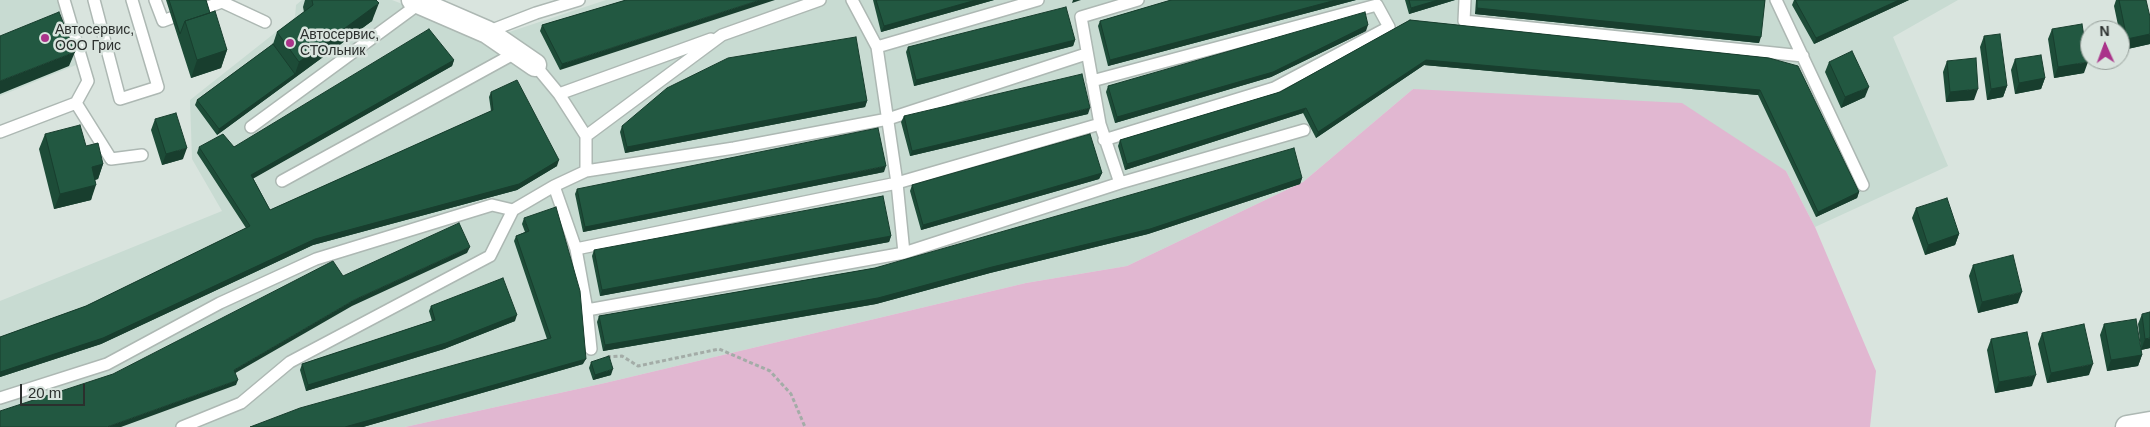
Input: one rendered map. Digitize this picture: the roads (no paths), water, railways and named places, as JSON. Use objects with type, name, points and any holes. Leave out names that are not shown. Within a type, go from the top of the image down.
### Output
[{"type":"street","points":[[417,1],[487,32],[526,58]]},
{"type":"street","points":[[2127,427],[2150,423]]},
{"type":"lane","points":[[0,132],[76,103],[88,80],[64,0]]},
{"type":"lane","points":[[94,0],[120,99],[158,87],[132,0]]},
{"type":"lane","points":[[155,0],[162,21],[171,18]]},
{"type":"lane","points":[[487,32],[536,13],[578,0]]},
{"type":"lane","points":[[559,94],[820,0]]},
{"type":"lane","points":[[852,0],[877,47],[897,183],[904,253]]},
{"type":"lane","points":[[877,47],[1038,0]]},
{"type":"lane","points":[[1120,184],[1100,124],[1086,54],[1081,17],[1138,0]]},
{"type":"lane","points":[[1465,0],[1464,21],[1803,56]]},
{"type":"lane","points":[[1776,0],[1863,184]]},
{"type":"lane","points":[[205,8],[222,1],[265,22]]},
{"type":"lane","points":[[252,127],[417,1]]},
{"type":"lane","points":[[1092,81],[1377,5],[1389,27],[1274,88],[1104,140]]},
{"type":"lane","points":[[586,136],[722,35]]},
{"type":"lane","points":[[182,427],[241,403],[290,362],[490,256],[513,210],[554,186],[586,171],[734,148],[888,119],[1086,54]]},
{"type":"lane","points":[[282,181],[526,58],[559,94],[586,136],[586,171]]},
{"type":"lane","points":[[76,103],[111,159],[142,155]]},
{"type":"lane","points":[[576,249],[897,183],[1100,124]]},
{"type":"lane","points":[[587,310],[904,253],[1120,184],[1304,130]]},
{"type":"lane","points":[[554,186],[576,249],[587,310],[591,349]]},
{"type":"lane","points":[[0,398],[107,364],[220,304],[316,259],[492,205],[513,210]]},
{"type":"place","name":"Автосервис, ООО Грис","points":[[45,38]]},
{"type":"place","name":"Автосервис, СТОльник","points":[[290,43]]}]
